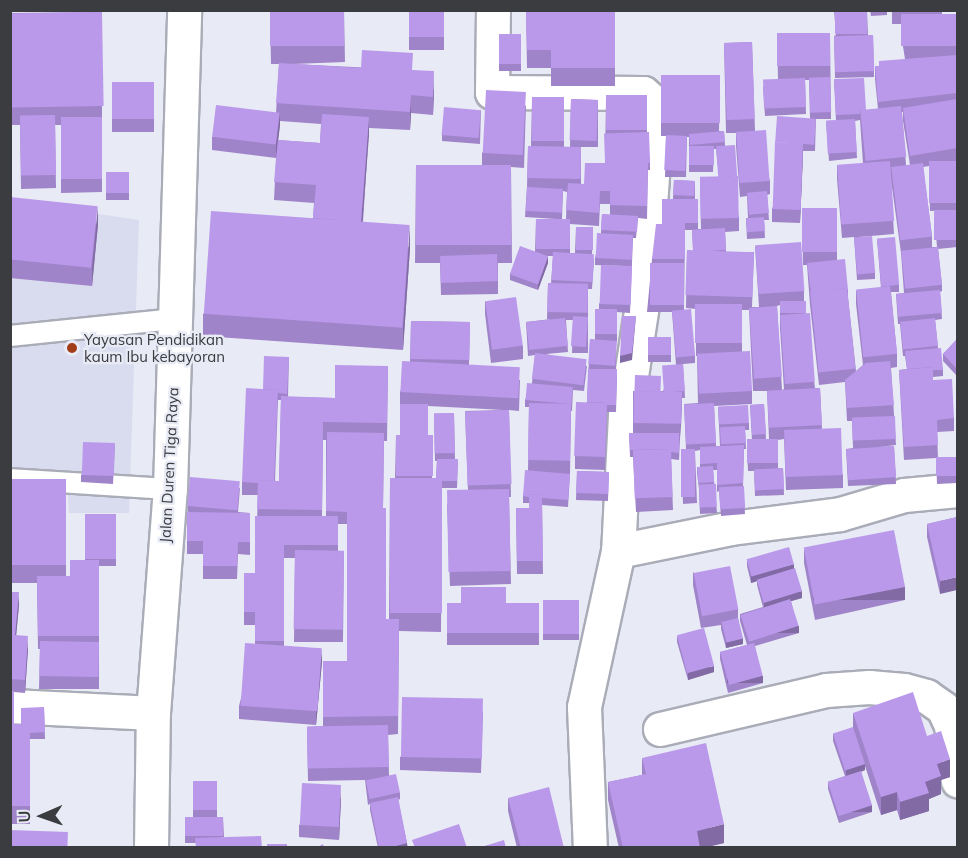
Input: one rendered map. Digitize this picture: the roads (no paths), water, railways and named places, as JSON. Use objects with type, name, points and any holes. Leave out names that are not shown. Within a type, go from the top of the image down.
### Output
[{"type":"street","name":"Jalan Duren Tiga Raya","points":[[151,848],[153,713],[170,489],[184,10]]},
{"type":"street","points":[[493,10],[492,92],[643,93],[657,105],[644,292],[625,415],[618,551],[584,707],[590,848]]},
{"type":"street","points":[[618,551],[731,528],[840,514],[904,495],[957,490]]},
{"type":"street","points":[[660,729],[826,690],[869,687],[904,690],[926,696],[943,708],[951,726],[957,782]]},
{"type":"street","points":[[10,706],[153,713]]},
{"type":"lane","points":[[10,336],[175,319]]},
{"type":"lane","points":[[10,479],[170,489]]},
{"type":"place","name":"Yayasan Pendidikan kaum Ibu kebayoran","points":[[72,348]]}]
